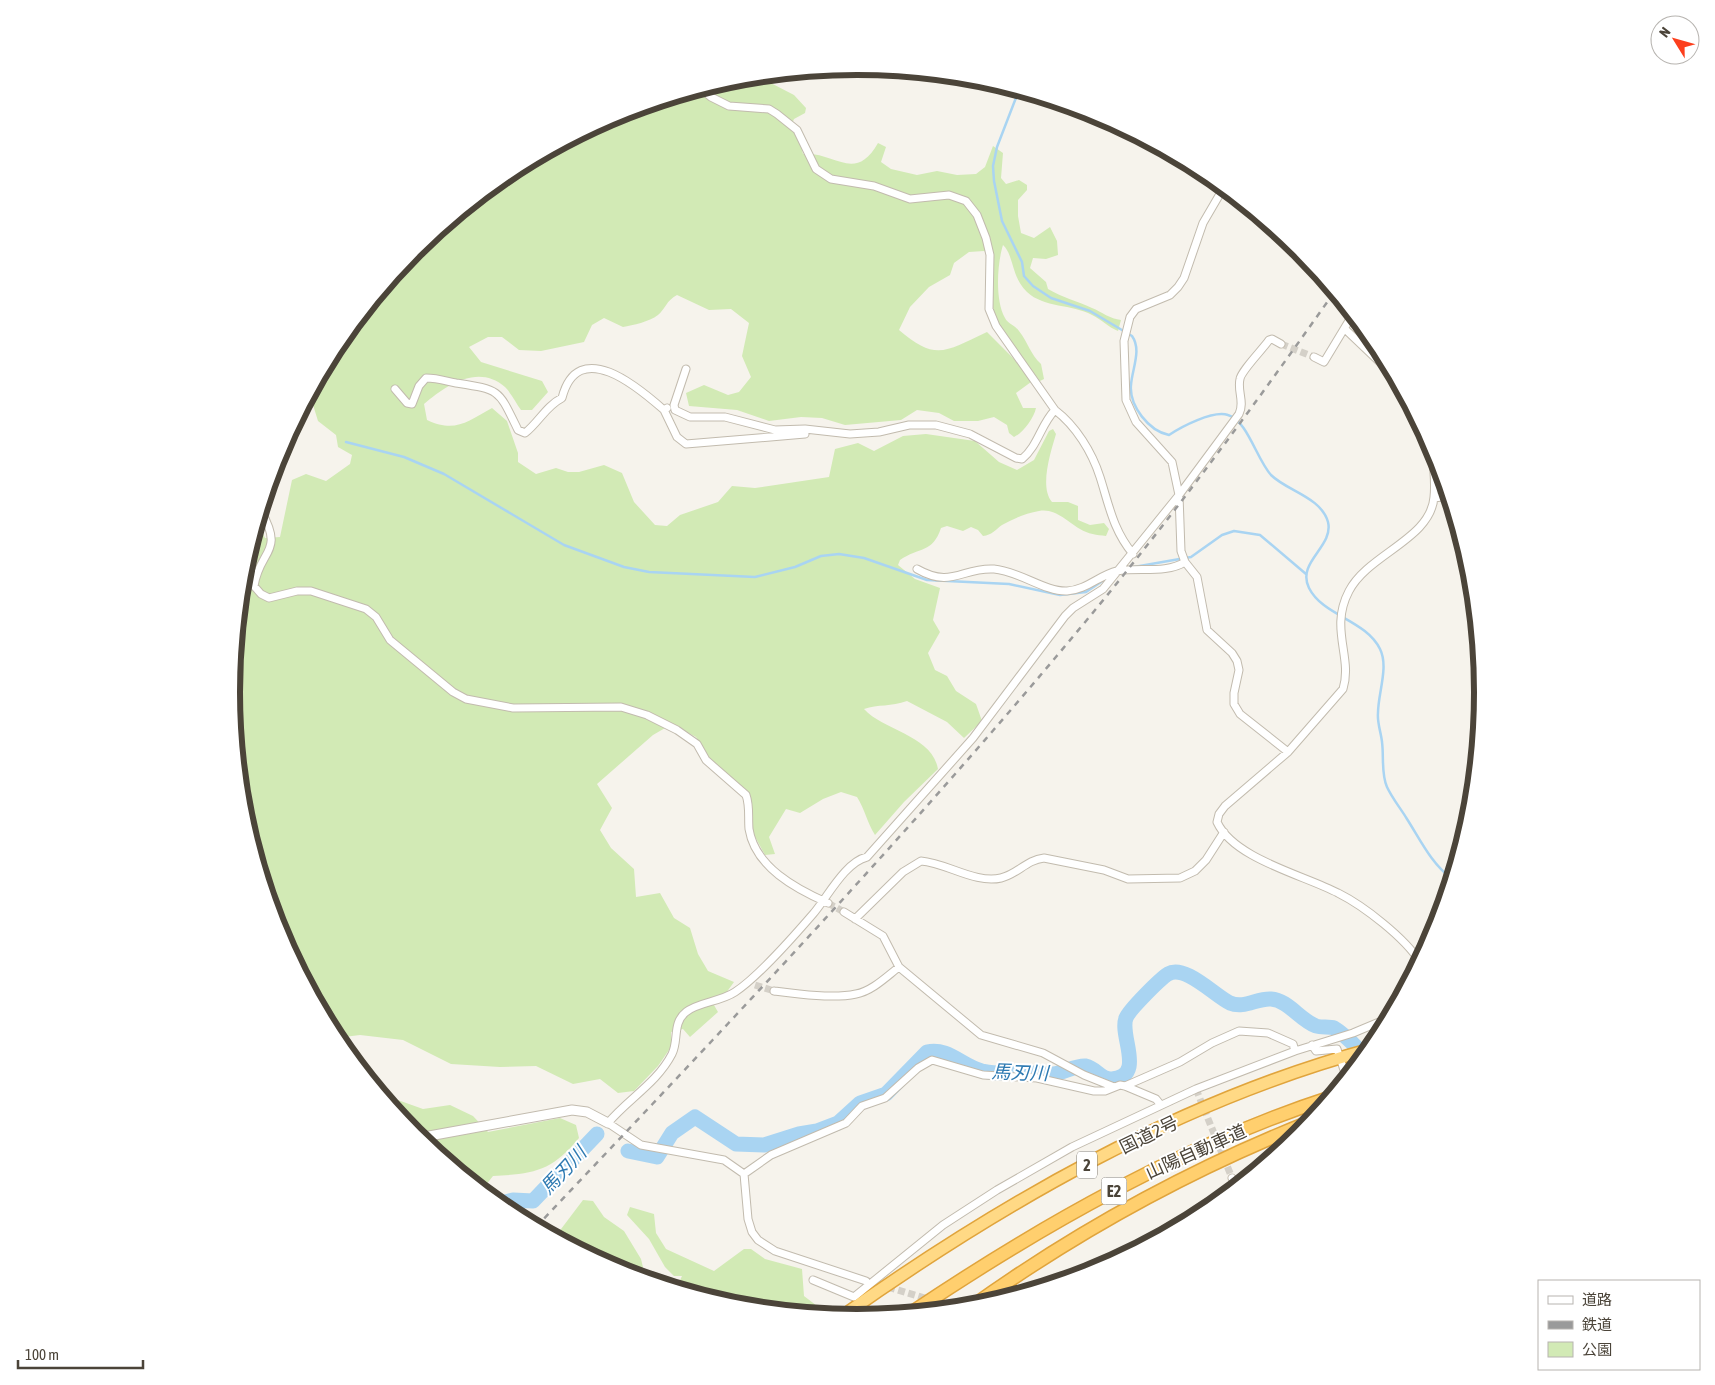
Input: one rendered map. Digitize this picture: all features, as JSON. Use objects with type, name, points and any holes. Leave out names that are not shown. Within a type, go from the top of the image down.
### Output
[{"type":"highway","name":"国道2号","points":[[852,1310],[980,1224],[1051,1183],[1179,1119],[1266,1084],[1358,1053]]},
{"type":"highway","name":"山陽自動車道","points":[[922,1307],[1060,1219],[1149,1172],[1216,1141],[1321,1101]]},
{"type":"highway","name":"山陽自動車道","points":[[988,1296],[1075,1237],[1230,1156],[1295,1128]]},
{"type":"street","points":[[707,94],[711,98],[729,106],[769,110],[797,130],[816,168],[831,179],[874,186],[910,199],[949,195],[966,201],[978,215],[986,238],[990,256],[989,309],[996,326],[1056,410],[1067,419],[1077,432],[1094,462],[1116,529],[1133,554]]},
{"type":"street","points":[[1220,193],[1203,223],[1184,278],[1178,288],[1170,295],[1136,309],[1130,317],[1125,335],[1124,378],[1129,409],[1136,422],[1172,462],[1179,495],[1181,551],[1185,562],[1197,577],[1207,630],[1232,652],[1237,661],[1239,670],[1234,693],[1234,704],[1240,714],[1288,752]]},
{"type":"street","points":[[1314,357],[1324,362],[1350,321]]},
{"type":"street","points":[[1346,330],[1378,360]]},
{"type":"street","points":[[608,1123],[653,1082],[675,1047],[676,1026],[686,1012],[724,999],[753,982],[825,902],[856,861],[867,857],[973,738],[1072,608],[1103,590],[1179,495],[1239,414],[1242,408],[1241,374],[1269,340],[1272,339],[1281,344]]},
{"type":"street","points":[[395,389],[408,403],[412,404],[419,386],[426,378],[437,378],[492,389],[501,397],[518,430],[525,433],[553,402],[562,398],[565,387],[573,377],[581,371],[594,368],[608,370],[625,378],[664,410],[677,437],[686,444],[758,439],[820,431]]},
{"type":"street","points":[[686,369],[674,405],[675,410],[690,417],[725,417],[775,430],[850,434],[879,432],[909,425],[936,425],[970,434],[1016,458],[1022,459],[1030,452],[1048,417],[1056,410]]},
{"type":"street","points":[[664,410],[674,405]]},
{"type":"street","points":[[1415,957],[1398,938],[1354,902],[1257,857],[1224,832],[1217,822],[1219,814],[1288,752],[1343,689],[1346,679],[1340,621],[1349,591],[1364,570],[1383,554],[1404,542],[1426,520],[1434,498],[1432,468]]},
{"type":"street","points":[[1434,498],[1443,497]]},
{"type":"street","points":[[265,519],[272,533],[272,541],[256,575],[254,586],[261,594],[269,598],[297,591],[311,591],[366,609],[376,617],[390,640],[453,692],[466,699],[513,708],[621,707],[647,714],[677,730],[697,744],[706,760],[746,795],[752,840],[768,866],[784,880],[825,902]]},
{"type":"street","points":[[917,569],[926,574],[952,579],[981,569],[995,569],[1012,572],[1066,591],[1084,587],[1118,571],[1172,568],[1185,562]]},
{"type":"street","points":[[855,919],[903,872],[921,860],[984,878],[1000,878],[1010,874],[1033,859],[1044,858],[1104,870],[1128,879],[1180,878],[1195,871],[1206,860],[1224,832]]},
{"type":"street","points":[[844,912],[883,936],[899,967],[981,1035],[1043,1053],[1084,1075],[1114,1087]]},
{"type":"street","points":[[774,991],[823,995],[855,994],[879,983],[899,967]]},
{"type":"street","points":[[813,1280],[854,1297],[943,1225],[997,1190],[1072,1147],[1160,1104],[1295,1051],[1353,1033],[1379,1022]]},
{"type":"street","points":[[744,1174],[771,1155],[846,1123],[862,1106],[885,1098],[918,1068],[932,1060],[983,1075],[1037,1078],[1094,1091],[1105,1091],[1114,1087],[1125,1086],[1180,1062],[1212,1043],[1239,1031],[1268,1033],[1294,1044],[1295,1051]]},
{"type":"street","points":[[1312,1045],[1316,1051],[1337,1049],[1344,1071]]},
{"type":"street","points":[[1125,1086],[1156,1099],[1160,1104]]},
{"type":"street","points":[[428,1136],[572,1110],[586,1112],[608,1123],[641,1145],[724,1160],[744,1174],[748,1219],[752,1232],[758,1240],[775,1251],[866,1280]]},
{"type":"green space","points":[[768,82],[794,95],[806,108],[805,113],[794,119],[790,128],[799,137],[803,154],[814,154],[844,163],[861,162],[878,143],[886,147],[881,162],[891,169],[917,175],[937,171],[957,175],[976,174],[985,167],[993,146],[1003,153],[1001,178],[1006,184],[1019,180],[1027,185],[1027,190],[1018,200],[1021,233],[1034,238],[1050,227],[1057,241],[1058,255],[1046,259],[1033,258],[1030,268],[1046,282],[1048,289],[1110,317],[1121,320],[1118,331],[1084,312],[1042,301],[1027,292],[1018,280],[1007,249],[1003,245],[999,262],[998,282],[1002,311],[1006,320],[1018,329],[1041,364],[1044,379],[1040,381],[1014,348],[995,319],[992,302],[990,255],[984,251],[969,252],[954,263],[950,275],[929,287],[910,307],[899,330],[912,340],[932,350],[951,348],[987,332],[1016,361],[1031,382],[1016,393],[1023,408],[1036,408],[1035,412],[1031,421],[1014,437],[1009,433],[1007,425],[994,417],[978,421],[954,421],[939,413],[917,410],[901,420],[845,425],[822,418],[801,417],[769,421],[737,410],[689,406],[686,393],[704,385],[728,395],[739,392],[751,377],[742,356],[749,323],[731,309],[709,310],[677,295],[658,315],[641,323],[623,327],[604,318],[592,325],[584,342],[541,351],[519,350],[502,337],[488,337],[469,347],[481,362],[542,381],[548,392],[532,410],[521,410],[505,387],[495,380],[473,377],[452,384],[424,404],[427,420],[445,426],[453,426],[468,421],[492,408],[507,421],[518,453],[518,462],[536,474],[556,468],[568,472],[579,472],[604,465],[622,473],[634,502],[655,525],[667,526],[680,515],[718,502],[732,486],[755,488],[829,477],[835,449],[858,443],[874,451],[903,436],[926,434],[975,441],[999,462],[1017,470],[1034,460],[1049,431],[1053,429],[1056,434],[1047,469],[1046,487],[1048,495],[1052,502],[1068,502],[1078,506],[1078,520],[1090,525],[1104,523],[1109,529],[1106,536],[1093,534],[1083,531],[1061,516],[1051,512],[1039,511],[1015,518],[983,536],[978,530],[971,527],[963,531],[947,526],[941,528],[938,536],[930,546],[900,560],[898,565],[915,579],[940,588],[933,620],[940,632],[928,653],[935,670],[947,676],[956,691],[976,704],[982,721],[964,738],[947,722],[907,701],[864,709],[883,723],[906,734],[927,748],[934,758],[938,769],[904,802],[875,835],[857,797],[841,792],[823,799],[800,813],[786,809],[769,837],[775,854],[765,855],[753,833],[750,795],[713,763],[696,737],[672,724],[653,735],[597,784],[612,808],[600,830],[611,848],[634,869],[636,897],[660,893],[674,918],[690,928],[698,954],[708,971],[734,982],[726,993],[711,1000],[718,1012],[690,1037],[683,1029],[671,1032],[671,1047],[658,1066],[634,1091],[618,1093],[600,1079],[573,1084],[536,1066],[500,1067],[451,1064],[403,1040],[360,1035],[345,1037],[304,966],[287,929],[273,891],[252,813],[241,733],[241,652],[245,612],[262,531],[265,538],[280,537],[292,480],[306,474],[326,481],[350,464],[352,455],[338,447],[336,435],[318,421],[313,403],[344,349],[393,285],[450,228],[482,203],[514,179],[549,158],[621,122],[698,96],[727,91],[737,87]]},
{"type":"green space","points":[[391,1098],[423,1109],[450,1105],[473,1116],[488,1132],[560,1118],[576,1125],[579,1138],[560,1158],[551,1164],[531,1172],[493,1176],[486,1185],[482,1182],[450,1157]]},
{"type":"green space","points":[[583,1200],[593,1201],[604,1217],[624,1231],[641,1259],[644,1271],[584,1246],[559,1232]]},
{"type":"green space","points":[[630,1207],[654,1214],[656,1233],[666,1249],[714,1271],[744,1249],[751,1249],[765,1259],[802,1269],[804,1296],[821,1309],[777,1305],[737,1298],[679,1283],[682,1276],[674,1276],[665,1267],[649,1239],[627,1215]]},
{"type":"waterway","points":[[1017,96],[997,147],[993,166],[1002,221],[1022,262],[1024,276],[1033,286],[1051,298],[1090,311],[1132,336],[1135,341],[1136,360],[1131,393],[1137,409],[1154,428],[1169,435],[1206,417],[1222,414],[1235,418],[1241,424],[1271,475],[1311,500],[1324,513],[1328,522],[1328,531],[1326,539],[1307,570],[1306,579],[1309,588],[1324,605],[1365,631],[1374,639],[1380,649],[1383,672],[1378,717],[1385,782],[1391,795],[1427,851],[1447,875]]},
{"type":"waterway","points":[[346,442],[404,457],[444,474],[564,545],[624,567],[649,572],[755,577],[795,567],[821,556],[839,554],[864,558],[927,580],[1009,584],[1060,595],[1086,592],[1107,578]]},
{"type":"waterway","points":[[1134,567],[1191,557],[1222,535],[1234,531],[1260,535],[1306,574]]},
{"type":"waterway","name":"馬刃川","points":[[628,1151],[657,1157],[672,1133],[695,1117],[736,1144],[764,1145],[799,1134],[817,1131],[838,1123],[860,1103],[886,1094],[927,1052],[942,1052],[975,1069],[989,1072],[1051,1074],[1086,1066],[1108,1079],[1122,1076],[1128,1071],[1130,1063],[1125,1026],[1128,1014],[1158,982],[1168,974],[1175,972],[1191,977],[1235,1005],[1266,999],[1277,1000],[1318,1027],[1334,1028],[1360,1051]]},
{"type":"waterway","name":"馬刃川","points":[[508,1201],[533,1201],[597,1134]]},
{"type":"tunnel","points":[[1281,344],[1314,357]]},
{"type":"tunnel","points":[[828,903],[844,912]]},
{"type":"tunnel","points":[[755,985],[774,991]]},
{"type":"tunnel","points":[[1196,1089],[1232,1178]]},
{"type":"tunnel","points":[[868,1281],[944,1304]]},
{"type":"railway","points":[[541,1222],[882,857],[1016,704],[1180,504],[1331,297]]}]
